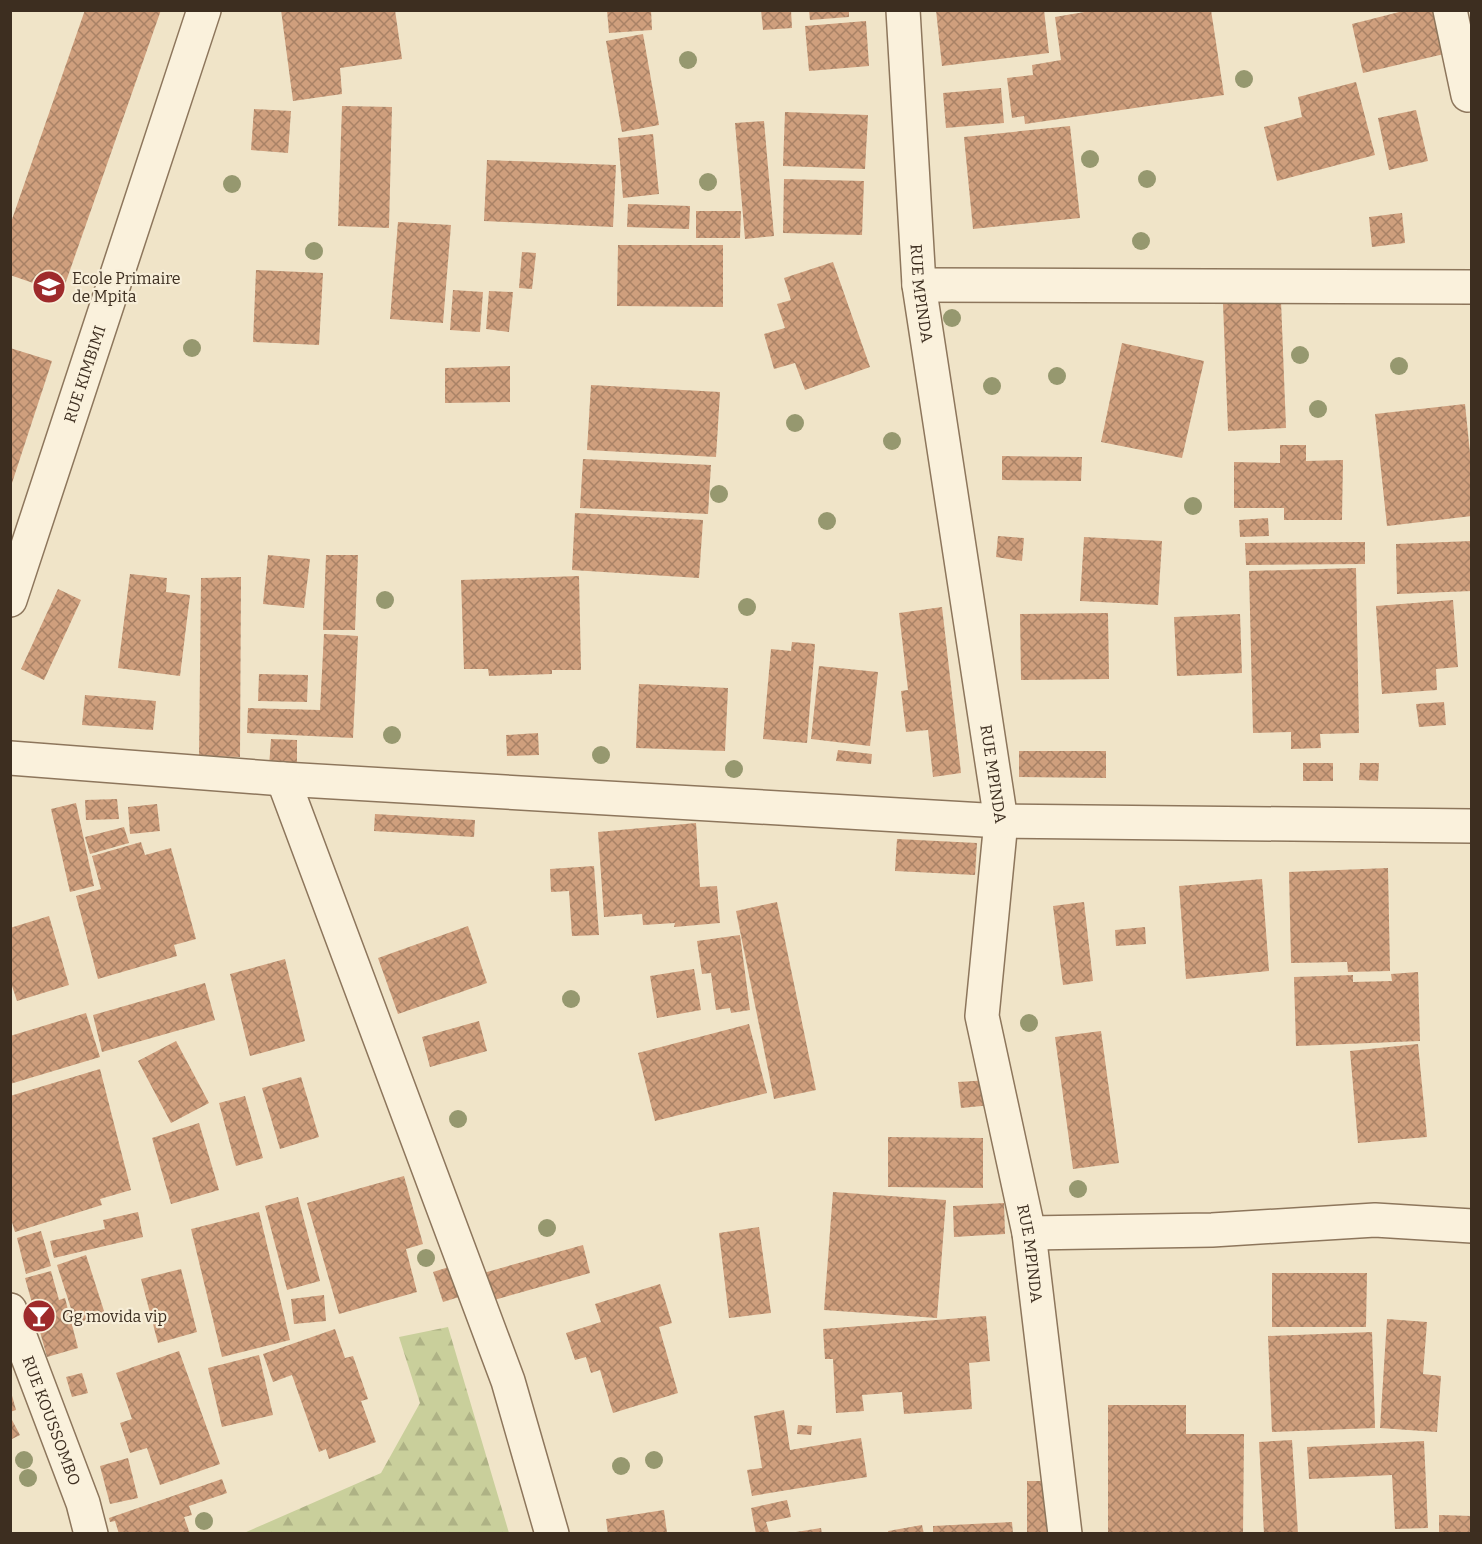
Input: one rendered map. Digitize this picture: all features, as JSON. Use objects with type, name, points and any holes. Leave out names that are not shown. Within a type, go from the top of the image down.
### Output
[{"type":"street","name":"RUE KIMBIMI","points":[[10,600],[204,10]]},
{"type":"street","name":"RUE MPINDA","points":[[903,10],[919,285],[1001,821],[982,1016],[1029,1233],[1065,1533]]},
{"type":"street","points":[[1450,10],[1468,95]]},
{"type":"street","points":[[919,285],[1472,287]]},
{"type":"street","points":[[10,758],[283,778],[1001,821],[1472,826]]},
{"type":"street","points":[[283,778],[508,1381],[552,1533]]},
{"type":"street","points":[[1029,1233],[1212,1230],[1375,1220],[1472,1226]]},
{"type":"street","name":"RUE KOUSSOMBO","points":[[10,1310],[83,1503],[91,1533]]},
{"type":"green space","points":[[448,1327],[509,1533],[244,1533],[381,1473],[420,1403],[399,1337]]},
{"type":"building","points":[[85,10],[161,10],[62,293],[10,275],[10,225]]},
{"type":"building","points":[[281,10],[395,10],[402,59],[340,68],[342,94],[293,101]]},
{"type":"building","points":[[607,10],[651,10],[652,30],[609,33]]},
{"type":"building","points":[[761,10],[791,10],[792,28],[763,30]]},
{"type":"building","points":[[809,10],[849,10],[849,17],[810,20]]},
{"type":"building","points":[[936,10],[1044,10],[1049,53],[942,66]]},
{"type":"building","points":[[1096,10],[1211,10],[1224,95],[1025,124],[1024,116],[1012,118],[1007,78],[1033,75],[1032,65],[1061,60],[1055,17]]},
{"type":"building","points":[[1407,10],[1448,10],[1457,51],[1363,73],[1352,24]]},
{"type":"building","points":[[866,21],[869,66],[809,71],[805,26]]},
{"type":"building","points":[[643,34],[659,125],[622,132],[606,41]]},
{"type":"building","points":[[1356,82],[1375,155],[1277,181],[1264,127],[1302,117],[1298,97]]},
{"type":"building","points":[[1001,88],[1004,123],[946,128],[943,93]]},
{"type":"building","points":[[342,106],[392,107],[389,228],[338,226]]},
{"type":"building","points":[[254,109],[291,111],[288,153],[251,150]]},
{"type":"building","points":[[1416,110],[1428,161],[1389,170],[1378,118]]},
{"type":"building","points":[[785,112],[868,115],[865,169],[783,166]]},
{"type":"building","points":[[764,121],[774,236],[745,239],[735,123]]},
{"type":"building","points":[[1070,126],[1080,218],[973,229],[964,137]]},
{"type":"building","points":[[653,134],[659,194],[623,198],[618,138]]},
{"type":"building","points":[[487,160],[616,165],[613,227],[484,221]]},
{"type":"building","points":[[784,179],[864,181],[862,235],[783,233]]},
{"type":"building","points":[[628,204],[690,206],[689,229],[627,227]]},
{"type":"building","points":[[696,211],[741,211],[740,238],[696,238]]},
{"type":"building","points":[[1402,213],[1405,243],[1372,247],[1369,217]]},
{"type":"building","points":[[398,222],[451,225],[443,323],[390,319]]},
{"type":"building","points":[[618,245],[723,245],[723,307],[617,306]]},
{"type":"building","points":[[522,252],[536,253],[532,289],[519,288]]},
{"type":"building","points":[[833,262],[870,367],[805,390],[795,363],[774,369],[764,334],[785,328],[777,304],[791,300],[784,278]]},
{"type":"building","points":[[256,270],[323,273],[319,345],[253,342]]},
{"type":"building","points":[[453,290],[483,292],[480,332],[450,330]]},
{"type":"building","points":[[489,291],[513,292],[509,332],[486,329]]},
{"type":"building","points":[[1281,301],[1286,428],[1228,431],[1223,304]]},
{"type":"building","points":[[1122,343],[1204,361],[1182,458],[1101,442]]},
{"type":"building","points":[[10,348],[52,361],[11,486],[10,486]]},
{"type":"building","points":[[510,366],[510,402],[445,403],[445,368]]},
{"type":"building","points":[[591,385],[720,392],[716,457],[587,450]]},
{"type":"building","points":[[1465,404],[1472,473],[1472,516],[1387,526],[1375,414]]},
{"type":"building","points":[[1280,445],[1306,445],[1306,461],[1343,460],[1342,520],[1284,520],[1284,508],[1234,508],[1234,462],[1280,463]]},
{"type":"building","points":[[1002,456],[1082,457],[1081,481],[1002,480]]},
{"type":"building","points":[[583,459],[711,465],[708,514],[580,508]]},
{"type":"building","points":[[575,513],[703,520],[699,578],[572,570]]},
{"type":"building","points":[[1268,518],[1269,536],[1240,537],[1239,520]]},
{"type":"building","points":[[998,536],[1024,538],[1022,561],[996,557]]},
{"type":"building","points":[[1084,537],[1162,541],[1158,605],[1080,601]]},
{"type":"building","points":[[1472,541],[1472,591],[1397,594],[1396,544]]},
{"type":"building","points":[[1365,542],[1365,564],[1246,565],[1245,543]]},
{"type":"building","points":[[268,555],[310,559],[304,608],[263,604]]},
{"type":"building","points":[[326,555],[358,555],[355,630],[323,630]]},
{"type":"building","points":[[1356,568],[1359,733],[1320,734],[1321,748],[1291,749],[1291,732],[1253,733],[1249,571]]},
{"type":"building","points":[[130,574],[167,578],[166,592],[190,595],[180,676],[118,668]]},
{"type":"building","points":[[579,576],[581,670],[552,670],[552,674],[489,676],[488,669],[464,669],[461,580]]},
{"type":"building","points":[[241,577],[240,757],[199,756],[201,578]]},
{"type":"building","points":[[58,589],[81,600],[44,680],[21,669]]},
{"type":"building","points":[[1453,600],[1458,667],[1436,669],[1437,690],[1382,694],[1376,606]]},
{"type":"building","points":[[942,607],[961,773],[933,777],[928,730],[906,732],[901,691],[908,690],[899,613]]},
{"type":"building","points":[[1108,613],[1109,679],[1021,680],[1020,614]]},
{"type":"building","points":[[1240,614],[1242,673],[1177,676],[1174,617]]},
{"type":"building","points":[[324,634],[358,636],[353,738],[247,733],[248,708],[320,710]]},
{"type":"building","points":[[792,642],[815,644],[807,743],[763,739],[771,649],[791,651]]},
{"type":"building","points":[[819,666],[878,672],[870,746],[811,739]]},
{"type":"building","points":[[259,674],[308,675],[307,702],[258,701]]},
{"type":"building","points":[[639,684],[728,688],[725,751],[636,748]]},
{"type":"building","points":[[85,695],[156,701],[153,730],[82,725]]},
{"type":"building","points":[[1444,702],[1446,725],[1419,727],[1416,704]]},
{"type":"building","points":[[538,733],[539,755],[507,756],[506,735]]},
{"type":"building","points":[[271,739],[297,740],[297,768],[269,767]]},
{"type":"building","points":[[838,750],[872,754],[871,764],[836,761]]},
{"type":"building","points":[[1019,751],[1106,751],[1106,778],[1019,777]]},
{"type":"building","points":[[1303,763],[1333,763],[1333,781],[1303,781]]},
{"type":"building","points":[[1360,763],[1379,763],[1378,781],[1359,780]]},
{"type":"building","points":[[117,799],[119,819],[86,820],[85,800]]},
{"type":"building","points":[[76,803],[94,886],[70,892],[51,809]]},
{"type":"building","points":[[157,804],[160,831],[130,834],[128,807]]},
{"type":"building","points":[[375,814],[475,820],[474,837],[374,831]]},
{"type":"building","points":[[696,823],[700,887],[717,886],[720,923],[674,927],[675,923],[643,925],[642,914],[604,917],[598,832]]},
{"type":"building","points":[[124,827],[129,843],[90,854],[85,837]]},
{"type":"building","points":[[897,839],[977,843],[975,875],[895,871]]},
{"type":"building","points":[[141,842],[145,855],[171,848],[196,939],[174,945],[177,956],[98,979],[76,896],[101,889],[92,856]]},
{"type":"building","points":[[594,866],[599,935],[572,936],[569,891],[551,892],[550,869]]},
{"type":"building","points":[[1388,868],[1390,971],[1348,972],[1347,962],[1291,963],[1289,872]]},
{"type":"building","points":[[1262,879],[1269,971],[1186,979],[1179,886]]},
{"type":"building","points":[[777,902],[816,1090],[774,1099],[736,911]]},
{"type":"building","points":[[1084,902],[1093,981],[1063,985],[1053,906]]},
{"type":"building","points":[[49,916],[69,985],[17,1001],[10,980],[10,928]]},
{"type":"building","points":[[468,926],[487,983],[398,1014],[378,958]]},
{"type":"building","points":[[1145,927],[1146,944],[1116,946],[1115,930]]},
{"type":"building","points":[[740,935],[750,1010],[731,1013],[730,1008],[716,1010],[711,973],[702,974],[697,941]]},
{"type":"building","points":[[285,959],[305,1041],[250,1056],[230,974]]},
{"type":"building","points":[[694,969],[701,1010],[657,1018],[650,976]]},
{"type":"building","points":[[1418,972],[1420,1041],[1296,1046],[1294,977],[1353,975],[1353,982],[1392,981],[1391,974]]},
{"type":"building","points":[[205,983],[215,1020],[102,1052],[93,1015]]},
{"type":"building","points":[[86,1013],[100,1057],[10,1084],[10,1036]]},
{"type":"building","points":[[479,1021],[487,1051],[430,1067],[422,1037]]},
{"type":"building","points":[[749,1024],[767,1093],[655,1121],[638,1053]]},
{"type":"building","points":[[1101,1031],[1119,1163],[1073,1169],[1055,1037]]},
{"type":"building","points":[[176,1041],[209,1103],[171,1123],[138,1061]]},
{"type":"building","points":[[1418,1044],[1427,1137],[1358,1143],[1350,1051]]},
{"type":"building","points":[[100,1069],[131,1190],[100,1199],[102,1205],[15,1232],[10,1216],[10,1096]]},
{"type":"building","points":[[301,1077],[319,1137],[280,1149],[262,1088]]},
{"type":"building","points":[[990,1080],[992,1105],[961,1108],[958,1082]]},
{"type":"building","points":[[245,1096],[263,1158],[236,1166],[219,1103]]},
{"type":"building","points":[[199,1123],[219,1190],[171,1204],[152,1138]]},
{"type":"building","points":[[888,1137],[983,1138],[983,1188],[888,1187]]},
{"type":"building","points":[[404,1176],[423,1244],[406,1249],[417,1292],[339,1314],[307,1203]]},
{"type":"building","points":[[833,1192],[946,1200],[937,1318],[824,1310]]},
{"type":"building","points":[[298,1197],[320,1281],[287,1290],[265,1206]]},
{"type":"building","points":[[1004,1203],[1005,1234],[954,1237],[953,1206]]},
{"type":"building","points":[[138,1212],[143,1237],[54,1258],[50,1241],[105,1229],[103,1220]]},
{"type":"building","points":[[259,1212],[290,1340],[222,1357],[191,1229]]},
{"type":"building","points":[[759,1227],[771,1313],[729,1318],[719,1233]]},
{"type":"building","points":[[41,1231],[51,1266],[26,1274],[17,1238]]},
{"type":"building","points":[[583,1245],[590,1273],[487,1302],[480,1274]]},
{"type":"building","points":[[86,1255],[105,1314],[76,1324],[57,1265]]},
{"type":"building","points":[[449,1267],[459,1297],[443,1302],[433,1272]]},
{"type":"building","points":[[181,1269],[197,1332],[158,1343],[141,1279]]},
{"type":"building","points":[[51,1271],[59,1300],[65,1298],[78,1348],[47,1357],[25,1278]]},
{"type":"building","points":[[1272,1273],[1367,1273],[1366,1327],[1272,1327]]},
{"type":"building","points":[[660,1284],[672,1323],[659,1327],[678,1393],[613,1413],[600,1370],[591,1373],[586,1357],[575,1360],[566,1333],[601,1322],[595,1304]]},
{"type":"building","points":[[324,1295],[326,1321],[294,1324],[291,1299]]},
{"type":"building","points":[[986,1316],[990,1361],[969,1363],[972,1409],[904,1414],[902,1392],[862,1395],[864,1411],[836,1413],[833,1359],[825,1359],[823,1329]]},
{"type":"building","points":[[1387,1319],[1427,1322],[1423,1374],[1441,1376],[1437,1432],[1380,1428]]},
{"type":"building","points":[[335,1329],[345,1358],[353,1356],[368,1399],[361,1401],[376,1442],[329,1459],[326,1449],[319,1452],[292,1375],[273,1382],[263,1354]]},
{"type":"building","points":[[1372,1332],[1375,1428],[1272,1432],[1268,1336]]},
{"type":"building","points":[[179,1351],[220,1464],[160,1485],[147,1448],[130,1453],[120,1423],[132,1419],[116,1373]]},
{"type":"building","points":[[259,1355],[273,1415],[222,1427],[208,1368]]},
{"type":"building","points":[[82,1373],[88,1393],[72,1397],[66,1377]]},
{"type":"building","points":[[10,1393],[16,1410],[10,1412]]},
{"type":"building","points":[[1108,1405],[1186,1405],[1186,1434],[1244,1434],[1243,1534],[1108,1534]]},
{"type":"building","points":[[784,1410],[790,1450],[861,1438],[867,1477],[752,1496],[747,1470],[762,1468],[754,1416]]},
{"type":"building","points":[[10,1420],[20,1435],[10,1440]]},
{"type":"building","points":[[798,1425],[812,1426],[811,1435],[797,1434]]},
{"type":"building","points":[[1292,1440],[1298,1534],[1264,1534],[1259,1442]]},
{"type":"building","points":[[1424,1441],[1428,1528],[1395,1529],[1392,1475],[1309,1479],[1307,1447]]},
{"type":"building","points":[[128,1458],[138,1498],[110,1504],[100,1466]]},
{"type":"building","points":[[222,1479],[227,1493],[189,1506],[192,1515],[184,1517],[190,1534],[119,1534],[115,1521],[110,1522],[109,1518]]},
{"type":"building","points":[[1027,1481],[1046,1481],[1047,1534],[1027,1534]]},
{"type":"building","points":[[787,1500],[791,1517],[766,1522],[769,1532],[756,1534],[751,1508]]},
{"type":"building","points":[[664,1510],[667,1533],[608,1534],[606,1519]]},
{"type":"building","points":[[1439,1515],[1472,1516],[1472,1534],[1439,1534]]},
{"type":"building","points":[[1012,1522],[1013,1534],[933,1534],[933,1526]]},
{"type":"building","points":[[922,1525],[924,1534],[889,1534],[888,1531]]},
{"type":"building","points":[[821,1528],[822,1534],[796,1534],[796,1532]]},
{"type":"place","name":"Ecole Primaire de Mpita","points":[[49,287]]},
{"type":"place","name":"Gg movida vip","points":[[39,1316]]}]
